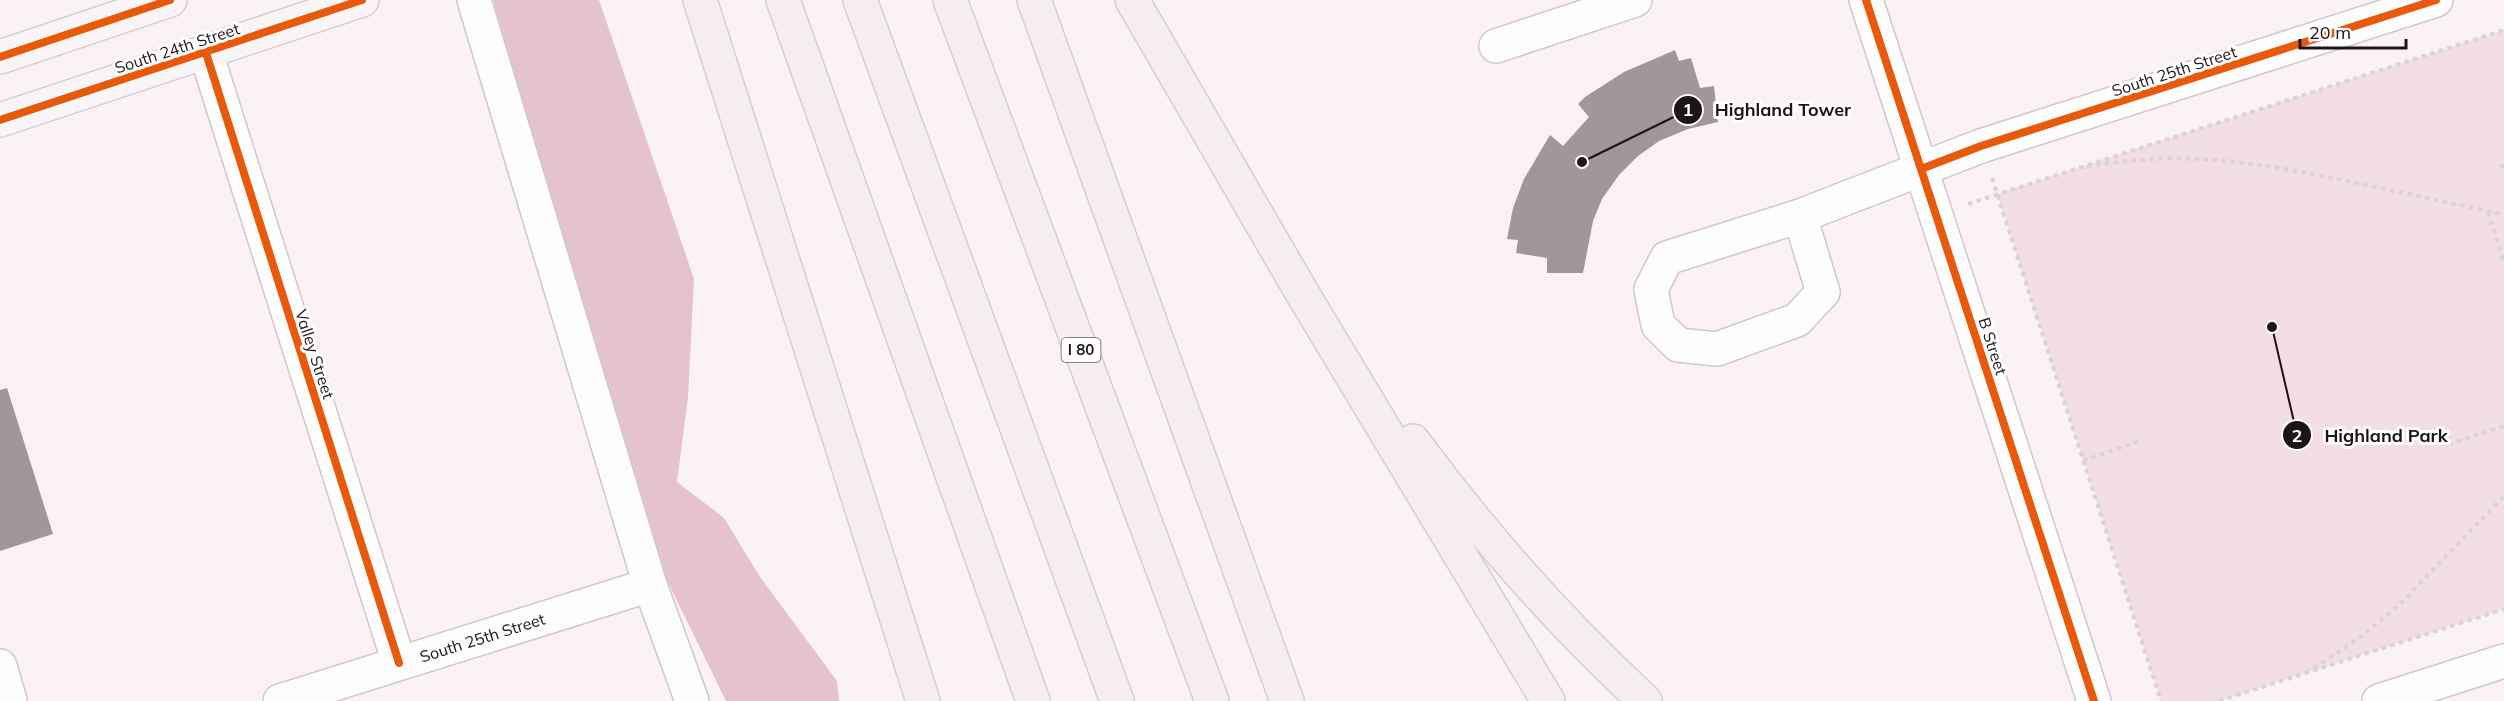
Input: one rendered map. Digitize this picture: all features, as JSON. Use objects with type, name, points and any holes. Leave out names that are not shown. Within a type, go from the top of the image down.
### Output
[{"type":"highway","points":[[700,0],[925,701]]},
{"type":"highway","points":[[783,0],[1033,701]]},
{"type":"highway","points":[[860,0],[1117,701]]},
{"type":"highway","name":"I 80","points":[[950,0],[1212,701]]},
{"type":"highway","points":[[1034,0],[1287,701]]},
{"type":"highway","points":[[1132,0],[1300,291],[1548,701]]},
{"type":"highway","points":[[1300,291],[1452,494],[1591,651],[1645,701]]},
{"type":"main road","points":[[0,57],[170,0]]},
{"type":"main road","name":"South 24th Street","points":[[0,120],[362,0]]},
{"type":"street","points":[[474,0],[650,585],[692,701]]},
{"type":"street","points":[[1496,46],[1635,0]]},
{"type":"street","name":"B Street","points":[[1866,0],[2094,701]]},
{"type":"street","name":"South 25th Street","points":[[1800,216],[1823,292],[1797,320],[1717,349],[1678,345],[1658,326],[1651,290],[1667,258],[1800,216],[1982,146],[2436,0]]},
{"type":"street","name":"Valley Street","points":[[206,53],[399,663]]},
{"type":"street","name":"South 25th Street","points":[[282,701],[650,585]]},
{"type":"street","points":[[2379,701],[2504,661]]},
{"type":"street","points":[[0,666],[10,701]]},
{"type":"path","points":[[2161,701],[1997,194],[2504,30]]},
{"type":"path","points":[[2071,170],[2128,159],[2220,159],[2281,167],[2504,215]]},
{"type":"path","points":[[2487,211],[2504,262]]},
{"type":"path","points":[[2436,433],[2446,445],[2504,426]]},
{"type":"path","points":[[2083,461],[2139,441]]},
{"type":"path","points":[[2308,671],[2362,636],[2399,605],[2504,496]]},
{"type":"path","points":[[2219,701],[2504,609]]},
{"type":"shaded area","points":[[493,0],[599,0],[694,279],[688,397],[677,482],[724,518],[760,577],[837,681],[839,701],[726,701],[655,556]]},
{"type":"shaded area","points":[[2504,30],[2504,609],[2219,701],[2161,701],[1997,194]]},
{"type":"building","points":[[1675,50],[1679,61],[1691,58],[1700,88],[1714,86],[1718,122],[1688,129],[1659,141],[1638,156],[1619,175],[1602,199],[1593,221],[1583,273],[1547,273],[1547,258],[1516,253],[1518,240],[1507,239],[1513,208],[1524,179],[1550,135],[1563,146],[1589,117],[1578,104],[1585,97],[1624,72]]},
{"type":"building","points":[[7,388],[53,534],[0,551],[0,390]]},
{"type":"cycle path","points":[[0,57],[170,0]]},
{"type":"cycle path","points":[[0,120],[362,0]]},
{"type":"cycle path","points":[[1866,0],[2094,701]]},
{"type":"cycle path","points":[[1921,169],[1981,146],[2436,0]]},
{"type":"cycle path","points":[[206,53],[399,663]]},
{"type":"place","name":"Highland Tower","points":[[1582,162]]},
{"type":"place","name":"Highland Park","points":[[2272,327]]}]
